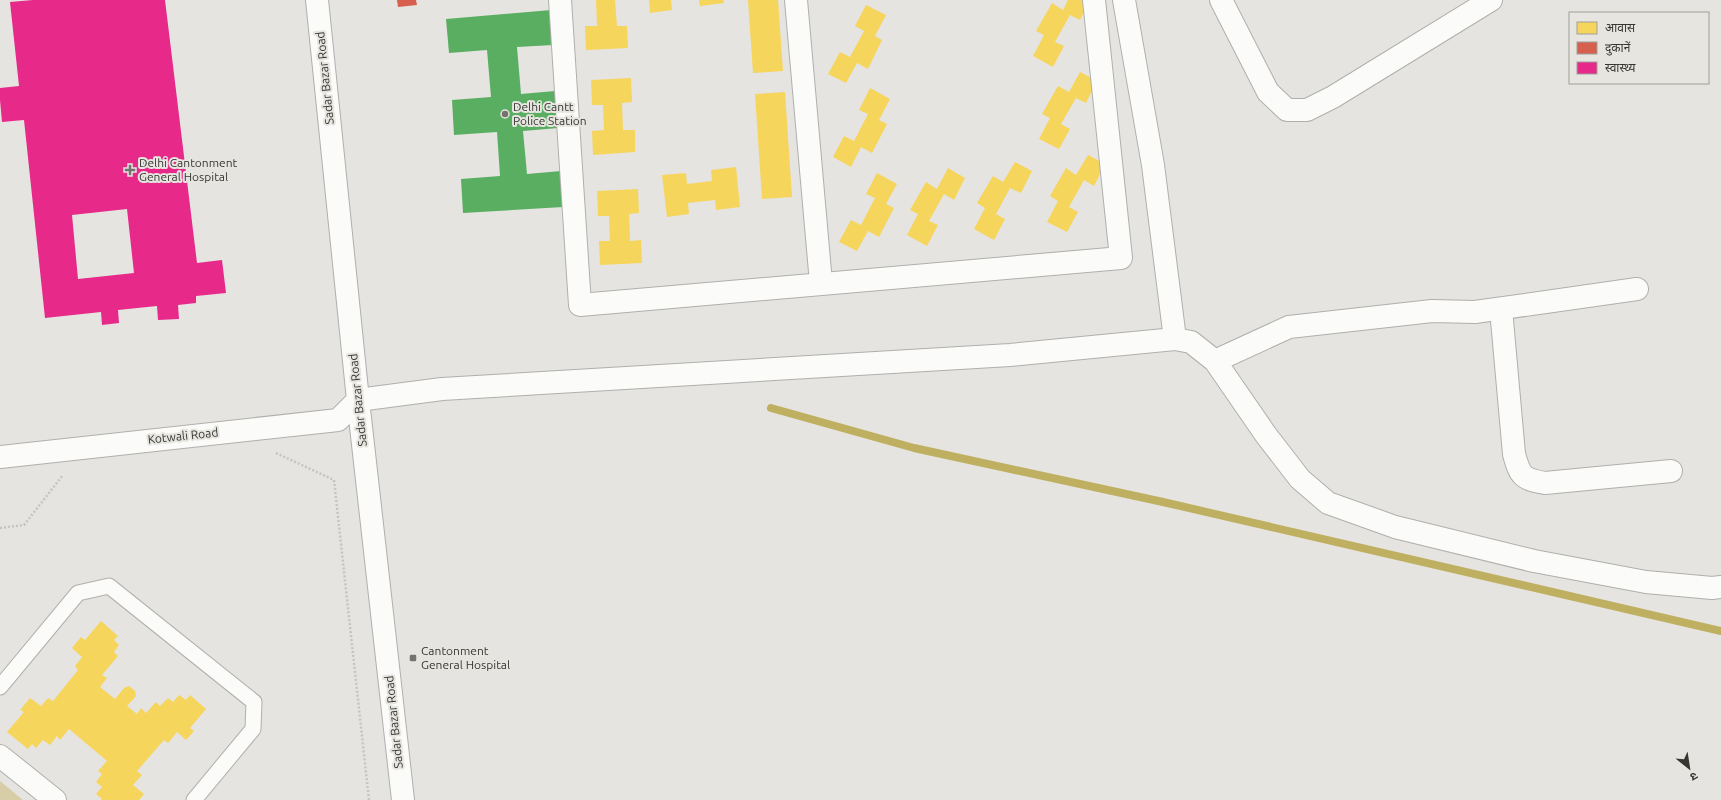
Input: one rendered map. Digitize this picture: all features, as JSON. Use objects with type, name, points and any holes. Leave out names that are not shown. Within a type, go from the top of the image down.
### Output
[{"type":"street","name":"Sadar Bazar Road","points":[[317,0],[358,400],[403,800]]},
{"type":"street","points":[[560,0],[580,305],[1121,258],[1094,0]]},
{"type":"street","points":[[796,0],[821,283]]},
{"type":"street","points":[[1124,0],[1153,165],[1175,339]]},
{"type":"street","points":[[1222,0],[1268,92],[1287,110],[1307,110],[1332,97],[1491,0]]},
{"type":"street","points":[[1215,361],[1289,327],[1432,311],[1475,312],[1637,289]]},
{"type":"street","points":[[1502,309],[1514,454],[1518,470],[1528,480],[1545,483],[1671,471]]},
{"type":"street","points":[[358,400],[442,389],[1010,355],[1175,339],[1191,342],[1215,361],[1266,435],[1300,479],[1328,503],[1395,527],[1534,561],[1646,582],[1712,588],[1721,587]]},
{"type":"street","name":"Kotwali Road","points":[[0,457],[338,420],[358,400]]},
{"type":"street","points":[[0,756],[54,800]]},
{"type":"lane","points":[[0,687],[78,593],[109,586],[254,702],[253,729],[194,800]]},
{"type":"path","points":[[270,454],[277,453],[334,480],[369,800]]},
{"type":"path","points":[[0,528],[24,525],[64,473]]},
{"type":"shaded area","points":[[0,781],[23,800],[0,800]]},
{"type":"building: आवास","points":[[596,0],[615,0],[617,26],[627,26],[628,48],[586,50],[585,26],[597,26]]},
{"type":"building: आवास","points":[[649,0],[671,0],[672,10],[650,13]]},
{"type":"building: आवास","points":[[699,0],[723,0],[724,3],[700,6]]},
{"type":"building: आवास","points":[[748,0],[778,0],[783,71],[753,73]]},
{"type":"building: आवास","points":[[1068,0],[1090,0],[1080,20],[1070,15],[1055,42],[1064,46],[1053,67],[1033,56],[1044,35],[1036,31],[1052,3],[1063,10]]},
{"type":"building: आवास","points":[[866,5],[886,15],[875,36],[882,40],[868,69],[857,63],[846,83],[828,74],[840,52],[850,57],[864,31],[855,26]]},
{"type":"building: आवास","points":[[1080,72],[1097,81],[1086,103],[1076,98],[1061,124],[1070,129],[1059,149],[1039,139],[1050,118],[1042,114],[1058,86],[1069,92]]},
{"type":"building: आवास","points":[[631,78],[632,102],[622,103],[623,130],[635,130],[635,152],[593,155],[592,131],[604,130],[603,105],[592,105],[591,80]]},
{"type":"building: आवास","points":[[870,88],[890,99],[879,120],[887,124],[872,153],[861,147],[851,167],[833,157],[844,136],[854,141],[868,114],[859,110]]},
{"type":"building: आवास","points":[[785,92],[792,197],[762,199],[755,94]]},
{"type":"building: आवास","points":[[1088,155],[1105,164],[1094,186],[1084,180],[1069,207],[1078,212],[1067,232],[1047,222],[1058,201],[1050,196],[1066,168],[1076,175]]},
{"type":"building: आवास","points":[[1015,162],[1032,171],[1021,193],[1010,188],[996,214],[1005,219],[994,240],[974,229],[985,208],[977,203],[993,176],[1003,182]]},
{"type":"building: आवास","points":[[736,167],[740,207],[716,210],[715,200],[688,203],[689,214],[667,217],[662,175],[686,173],[687,184],[712,181],[711,170]]},
{"type":"building: आवास","points":[[948,168],[965,178],[954,200],[944,194],[929,221],[938,225],[927,246],[907,235],[918,214],[910,210],[926,182],[937,189]]},
{"type":"building: आवास","points":[[877,173],[897,184],[886,204],[894,208],[879,237],[868,231],[857,251],[839,242],[851,220],[861,225],[875,198],[866,194]]},
{"type":"building: आवास","points":[[638,189],[639,213],[629,214],[630,241],[641,240],[642,263],[600,265],[599,241],[610,241],[609,216],[598,216],[597,191]]},
{"type":"building: आवास","points":[[101,621],[118,636],[114,640],[119,645],[114,652],[118,656],[102,675],[107,678],[100,687],[115,699],[124,688],[129,686],[135,691],[136,696],[127,706],[137,714],[141,708],[146,713],[156,702],[160,706],[168,698],[173,702],[179,695],[186,700],[190,695],[206,709],[190,728],[194,731],[186,740],[177,732],[168,743],[164,740],[137,771],[142,775],[133,785],[144,794],[139,800],[101,800],[102,799],[96,794],[102,787],[96,782],[102,774],[98,771],[107,761],[69,729],[60,740],[57,736],[50,745],[43,740],[36,748],[32,744],[28,749],[7,732],[24,712],[20,710],[30,698],[41,706],[48,698],[53,701],[78,670],[75,666],[82,657],[72,648],[81,637],[85,640]]},
{"type":"building: दुकानें","points":[[397,0],[416,0],[417,5],[398,7]]},
{"type":"building: स्वास्थ्य","points":[[33,0],[165,0],[197,263],[222,260],[226,293],[196,296],[196,303],[178,305],[179,319],[158,320],[157,306],[118,310],[119,323],[102,325],[101,312],[45,318],[24,120],[2,122],[0,88],[19,86],[10,2]],"holes":[[[127,209],[134,273],[78,279],[72,215]]]},
{"type":"building: सार्वजनिक","name":"Delhi Cantt Police Station","points":[[551,10],[553,45],[517,47],[521,94],[555,91],[558,128],[523,131],[527,174],[561,171],[563,207],[463,213],[461,179],[500,176],[497,132],[454,135],[452,100],[491,97],[487,50],[449,53],[446,19]]},
{"type":"waterway","points":[[771,408],[914,448],[1163,502],[1721,631]]},
{"type":"place","name":"Delhi Cantt Police Station","points":[[505,114]]},
{"type":"place","name":"Delhi Cantonment General Hospital","points":[[130,170]]},
{"type":"place","name":"Cantonment General Hospital","points":[[413,658]]}]
